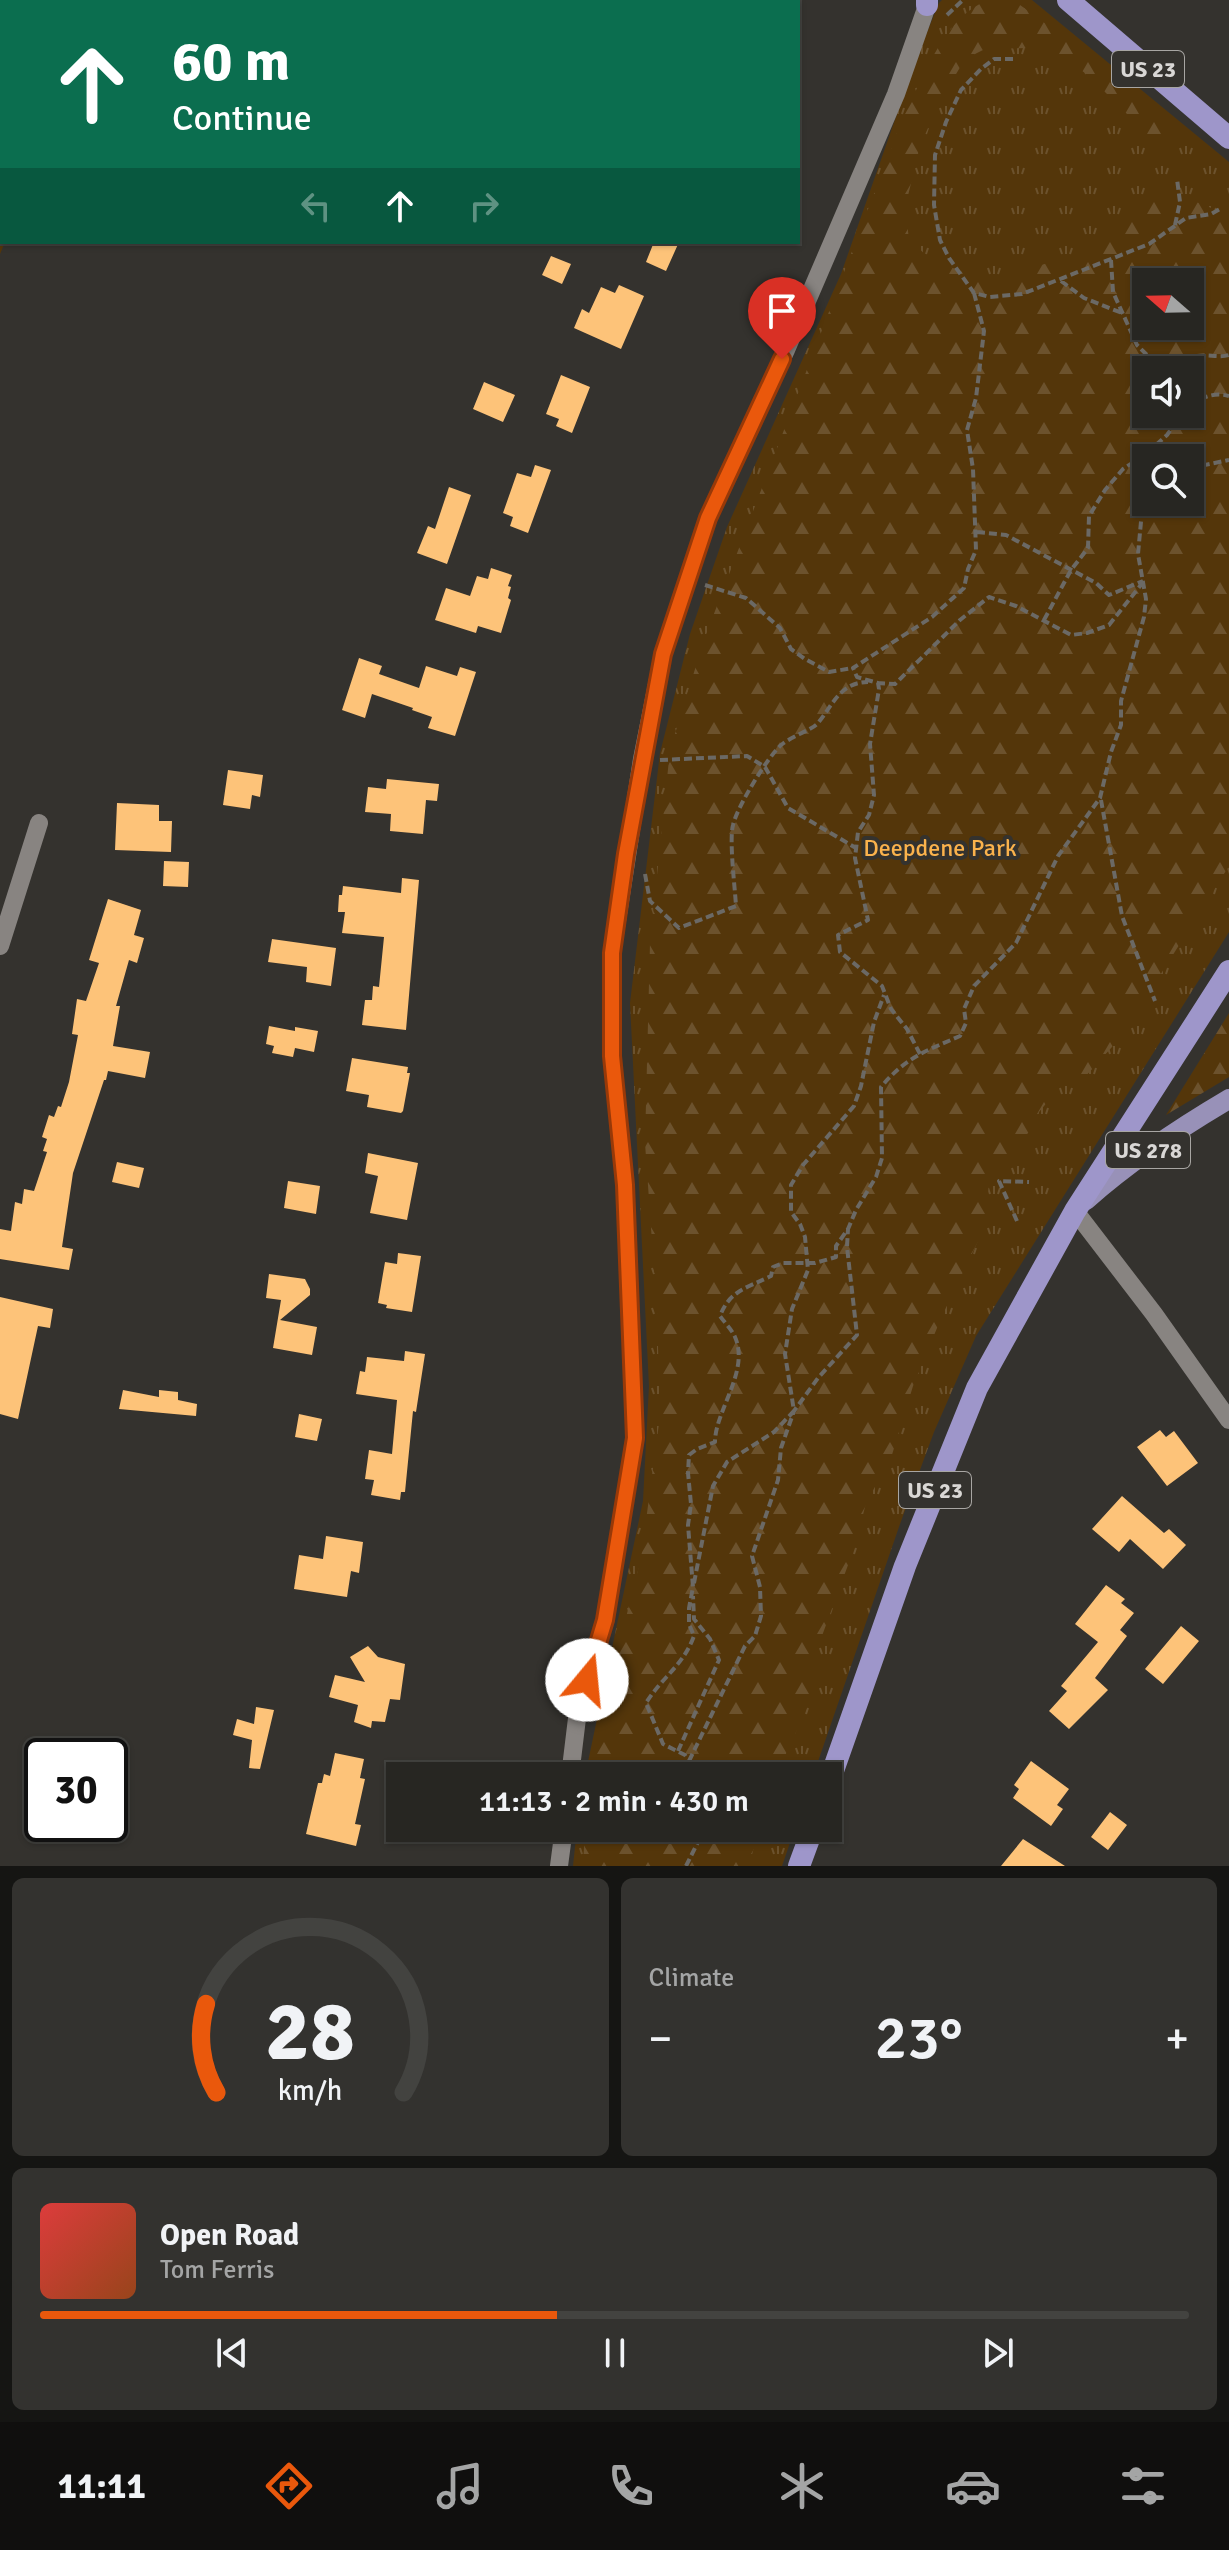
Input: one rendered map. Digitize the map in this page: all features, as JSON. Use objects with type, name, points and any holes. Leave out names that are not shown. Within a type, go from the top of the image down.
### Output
[{"type":"highway","name":"US 23","points":[[1068,0],[1229,138]]},
{"type":"highway","name":"US 23","points":[[836,1762],[905,1566],[977,1388],[1075,1211],[1229,971]]},
{"type":"highway","points":[[799,1866],[808,1842]]},
{"type":"main road","name":"US 278","points":[[1075,1211],[1121,1169],[1229,1099]]},
{"type":"street","points":[[572,1762],[578,1710],[605,1620],[635,1438],[625,1185],[612,1056],[612,953],[636,794],[660,667],[708,518],[786,350],[890,108],[928,2]]},
{"type":"street","points":[[0,946],[39,823]]},
{"type":"street","points":[[1075,1211],[1154,1314],[1229,1420]]},
{"type":"street","points":[[559,1866],[562,1842]]},
{"type":"path","points":[[688,579],[746,598],[780,628],[791,649],[829,672],[853,668],[932,617],[964,588],[976,550],[977,532],[967,430],[976,398],[984,331],[974,293],[940,240],[934,205],[935,155],[961,90],[994,59],[1013,59]]},
{"type":"path","points":[[1174,227],[1180,202],[1177,179]]},
{"type":"path","points":[[974,293],[990,297],[1022,294],[1061,281],[1149,244],[1186,218],[1211,214],[1222,208]]},
{"type":"path","points":[[1111,259],[1113,292],[1137,345],[1151,359],[1176,361],[1199,355],[1229,355]]},
{"type":"path","points":[[1061,281],[1084,298],[1122,313]]},
{"type":"path","points":[[1204,398],[1221,394],[1229,396]]},
{"type":"path","points":[[1044,621],[1071,570],[1088,548],[1089,516],[1105,490],[1123,469],[1146,454],[1172,428]]},
{"type":"path","points":[[1204,465],[1229,459]]},
{"type":"path","points":[[678,1751],[719,1660],[710,1639],[694,1619],[688,1473],[689,1455],[715,1442],[715,1430],[736,1378],[736,1339],[720,1316],[725,1303],[734,1294],[771,1276],[773,1267],[783,1263],[815,1263],[836,1257],[836,1246],[876,1177],[882,1158],[881,1087],[897,1067],[960,1036],[966,1023],[964,1009],[974,986],[1016,943],[1058,856],[1100,798],[1121,725],[1121,701],[1144,617],[1146,599],[1138,554],[1142,516]]},
{"type":"path","points":[[977,532],[1006,535],[1096,583],[1109,595],[1144,581]]},
{"type":"path","points":[[644,871],[650,901],[679,928],[736,906],[732,826],[747,794],[778,748],[794,735],[816,727],[835,697],[845,688],[863,682],[895,684],[960,620],[989,597],[1016,606],[1071,635],[1109,625],[1144,581]]},
{"type":"path","points":[[853,668],[857,677],[878,683]]},
{"type":"path","points":[[878,683],[870,744],[874,795],[869,815],[858,832],[855,858],[868,920],[838,935],[840,952],[882,986],[891,1009],[907,1029],[920,1054]]},
{"type":"path","points":[[653,760],[747,756],[765,767],[788,808],[856,848]]},
{"type":"path","points":[[1100,798],[1122,916],[1155,1001]]},
{"type":"path","points":[[689,1761],[745,1646],[755,1636],[761,1616],[760,1587],[752,1556],[778,1480],[781,1448],[794,1411],[785,1354],[788,1324],[808,1270],[805,1237],[791,1212],[791,1185],[803,1165],[854,1106],[884,992]]},
{"type":"path","points":[[1017,1221],[999,1181],[1029,1182]]},
{"type":"path","points":[[689,1761],[685,1755],[663,1744],[646,1703],[687,1654],[694,1636],[689,1624],[689,1608],[713,1486],[727,1462],[774,1432],[857,1335],[847,1247],[848,1229]]},
{"type":"path","points":[[686,1866],[698,1842]]},
{"type":"green space","name":"Deepdene Park","points":[[942,0],[1032,0],[1229,162],[1229,932],[976,1336],[934,1432],[818,1762],[588,1762],[643,1501],[649,1386],[630,1003],[660,753],[690,634],[727,527],[841,274],[918,54]]},
{"type":"green space","name":"Deepdene Park","points":[[991,0],[1007,0],[1020,5],[1056,31],[1182,139],[1157,144],[1088,75],[1063,58],[1033,48],[985,49],[965,59],[940,101],[920,146],[905,208],[909,239],[931,260],[980,278],[1010,274],[1079,254],[1153,196],[1193,201],[1229,218],[1229,866],[1121,1037],[1084,1078],[1064,1082],[1039,1112],[1029,1132],[1004,1158],[989,1180],[988,1194],[995,1216],[978,1241],[942,1316],[913,1386],[891,1458],[866,1503],[855,1546],[819,1644],[811,1673],[808,1705],[782,1762],[595,1762],[609,1685],[641,1558],[660,1416],[657,1312],[645,1143],[650,943],[670,750],[704,640],[902,120],[937,50],[961,18]]},
{"type":"green space","points":[[1229,1013],[1229,1077],[1166,1115]]},
{"type":"green space","points":[[576,1842],[790,1842],[782,1866],[573,1866]]},
{"type":"green space","points":[[584,1842],[755,1842],[749,1866],[583,1866]]},
{"type":"building","points":[[653,244],[678,244],[666,271],[646,262]]},
{"type":"building","points":[[551,256],[571,264],[562,284],[542,275]]},
{"type":"building","points":[[619,285],[644,296],[621,349],[574,328],[582,309],[589,313],[601,287],[615,293]]},
{"type":"building","points":[[561,375],[590,387],[572,433],[556,426],[559,419],[546,414]]},
{"type":"building","points":[[484,382],[515,395],[503,422],[473,409]]},
{"type":"building","points":[[535,465],[551,470],[528,533],[510,526],[513,517],[503,513],[517,473],[531,477]]},
{"type":"building","points":[[449,487],[471,495],[447,564],[417,553],[428,526],[435,529]]},
{"type":"building","points":[[491,568],[512,575],[508,586],[511,587],[508,598],[511,600],[501,633],[478,626],[476,633],[435,620],[446,588],[470,596],[477,576],[488,579]]},
{"type":"building","points":[[359,658],[382,666],[379,674],[419,688],[426,666],[457,676],[460,667],[476,672],[455,736],[428,728],[432,717],[372,694],[365,718],[342,710]]},
{"type":"building","points":[[228,770],[263,775],[260,797],[252,795],[250,809],[223,805]]},
{"type":"building","points":[[387,779],[439,784],[437,801],[426,800],[423,834],[390,831],[391,814],[365,812],[368,787],[386,789]]},
{"type":"building","points":[[117,803],[159,805],[159,821],[172,821],[171,852],[115,850]]},
{"type":"building","points":[[164,861],[189,862],[188,887],[163,886]]},
{"type":"building","points":[[402,878],[419,880],[406,1030],[362,1025],[365,1000],[372,1000],[373,986],[379,987],[384,937],[342,933],[345,912],[338,912],[339,895],[342,895],[343,886],[401,893]]},
{"type":"building","points":[[108,899],[141,910],[134,935],[144,938],[137,963],[129,960],[116,1006],[120,1006],[113,1046],[150,1052],[145,1078],[108,1071],[104,1080],[73,1173],[62,1247],[73,1249],[69,1270],[0,1259],[0,1229],[11,1231],[15,1202],[22,1204],[24,1189],[34,1191],[47,1152],[43,1151],[47,1139],[42,1137],[49,1115],[54,1117],[58,1106],[61,1107],[69,1082],[78,1035],[72,1034],[77,999],[86,1001],[99,963],[89,960]]},
{"type":"building","points":[[272,939],[336,948],[331,986],[306,982],[307,967],[268,962]]},
{"type":"building","points":[[269,1026],[318,1031],[314,1052],[295,1048],[293,1057],[272,1053],[274,1046],[266,1044]]},
{"type":"building","points":[[352,1058],[408,1067],[407,1073],[410,1073],[401,1113],[367,1107],[369,1095],[346,1091]]},
{"type":"building","points":[[368,1153],[418,1163],[407,1220],[370,1213],[378,1176],[365,1173]]},
{"type":"building","points":[[117,1162],[144,1168],[139,1188],[112,1182]]},
{"type":"building","points":[[288,1181],[320,1186],[316,1214],[284,1208]]},
{"type":"building","points":[[398,1253],[421,1256],[412,1312],[386,1308],[387,1305],[378,1303],[385,1262],[397,1264]]},
{"type":"building","points":[[269,1274],[305,1279],[310,1295],[280,1320],[317,1327],[312,1355],[273,1348],[281,1300],[266,1298]]},
{"type":"building","points":[[0,1297],[53,1309],[50,1328],[38,1326],[18,1419],[0,1414]]},
{"type":"building","points":[[405,1351],[425,1354],[416,1412],[413,1411],[405,1492],[401,1492],[400,1500],[371,1495],[374,1480],[365,1479],[369,1450],[392,1454],[397,1400],[356,1394],[360,1371],[365,1372],[367,1357],[404,1361]]},
{"type":"building","points":[[123,1390],[159,1397],[159,1390],[178,1392],[178,1400],[197,1404],[196,1416],[119,1409]]},
{"type":"building","points":[[299,1414],[322,1419],[317,1441],[295,1437]]},
{"type":"building","points":[[1160,1430],[1166,1437],[1174,1431],[1198,1463],[1167,1486],[1137,1447]]},
{"type":"building","points":[[1122,1496],[1164,1533],[1169,1529],[1186,1545],[1163,1569],[1130,1539],[1119,1552],[1092,1529]]},
{"type":"building","points":[[326,1536],[363,1542],[359,1573],[351,1571],[347,1597],[294,1589],[299,1555],[323,1559]]},
{"type":"building","points":[[1106,1585],[1125,1599],[1121,1603],[1134,1613],[1120,1630],[1127,1636],[1095,1678],[1108,1690],[1069,1729],[1049,1711],[1067,1691],[1061,1686],[1098,1642],[1075,1624]]},
{"type":"building","points":[[1181,1626],[1199,1641],[1163,1684],[1145,1669]]},
{"type":"building","points":[[368,1646],[378,1657],[405,1664],[400,1700],[390,1699],[385,1722],[372,1721],[371,1728],[354,1722],[358,1705],[329,1697],[335,1675],[365,1682],[350,1657]]},
{"type":"building","points":[[256,1707],[274,1710],[260,1769],[249,1768],[252,1740],[233,1735],[237,1719],[254,1724]]},
{"type":"building","points":[[335,1753],[364,1759],[360,1778],[365,1779],[355,1824],[361,1825],[356,1846],[306,1834],[318,1783],[322,1783],[324,1774],[330,1776]]},
{"type":"building","points":[[1031,1761],[1069,1789],[1057,1805],[1063,1809],[1051,1826],[1013,1798],[1019,1789],[1014,1785]]},
{"type":"building","points":[[1110,1812],[1127,1825],[1108,1850],[1091,1837]]},
{"type":"building","points":[[1023,1839],[1065,1866],[1001,1866]]},
{"type":"route","points":[[587,1680],[605,1620],[635,1438],[625,1185],[612,1056],[612,953],[626,854],[663,654],[708,518],[782,359]]}]
